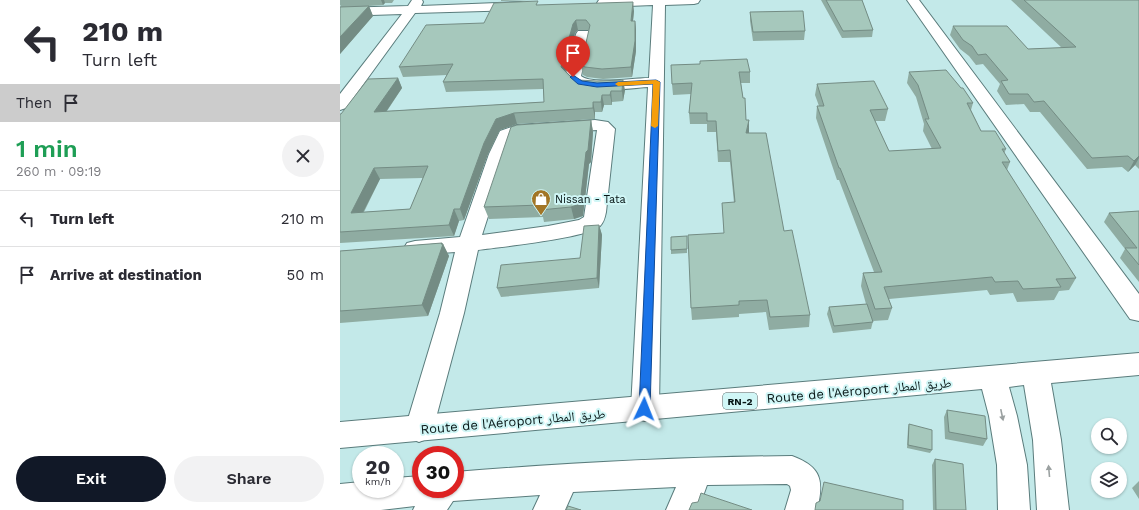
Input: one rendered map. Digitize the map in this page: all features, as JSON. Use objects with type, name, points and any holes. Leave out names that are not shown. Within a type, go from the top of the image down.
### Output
[{"type":"street","points":[[589,4],[694,0]]},
{"type":"street","points":[[913,0],[1139,312]]},
{"type":"street","points":[[644,409],[659,1]]},
{"type":"street","points":[[340,105],[414,5]]},
{"type":"street","points":[[340,12],[414,5],[535,6]]},
{"type":"street","points":[[583,34],[573,77],[580,83],[597,85],[656,82]]},
{"type":"street","points":[[396,249],[468,244],[585,226],[593,221],[596,212],[606,129],[602,126],[595,125],[516,130],[506,135],[498,154],[468,244],[448,328],[419,429]]},
{"type":"street","name":"Route de l'Aéroport طريق المطار","points":[[340,435],[1139,364]]},
{"type":"street","points":[[1036,374],[1047,440],[1053,510]]},
{"type":"street","points":[[993,378],[1003,416],[1012,465],[1014,510]]},
{"type":"street","points":[[464,486],[564,478],[697,471],[792,470],[802,478],[806,490],[801,510]]},
{"type":"street","points":[[682,510],[697,471]]},
{"type":"street","points":[[549,510],[564,478]]},
{"type":"street","points":[[340,499],[412,492]]},
{"type":"street","points":[[429,510],[437,498]]},
{"type":"building","points":[[826,0],[862,0],[873,30],[843,31]]},
{"type":"building","points":[[1024,0],[1139,0],[1139,156],[1134,161],[1128,156],[1092,158],[1044,101],[1034,102],[1028,94],[1009,94],[1001,81],[1008,80],[986,54],[978,55],[972,46],[963,40],[953,26],[1007,26],[1028,49],[1076,47]]},
{"type":"building","points":[[538,1],[536,5],[633,2],[631,21],[635,21],[635,41],[631,67],[602,69],[585,67],[581,65],[590,25],[586,20],[576,20],[573,24],[561,67],[570,76],[578,80],[623,80],[622,91],[611,91],[610,95],[602,95],[601,102],[593,102],[593,108],[514,113],[496,119],[484,143],[460,209],[454,209],[449,225],[340,232],[340,114],[368,79],[398,78],[374,112],[544,102],[543,79],[443,82],[453,64],[399,67],[426,25],[484,23],[494,3]],"holes":[[[428,166],[410,209],[351,213],[374,168]]]},
{"type":"building","points":[[369,6],[340,37],[340,7]]},
{"type":"building","points":[[803,11],[805,31],[753,32],[750,12]]},
{"type":"building","points":[[747,59],[750,72],[739,72],[743,98],[745,98],[746,120],[749,120],[746,133],[766,133],[784,231],[792,230],[810,315],[770,317],[767,300],[739,301],[739,305],[691,308],[688,235],[724,233],[722,203],[735,202],[730,150],[718,151],[716,121],[707,121],[707,113],[689,113],[692,83],[672,84],[671,65],[700,64],[700,61]]},
{"type":"building","points":[[946,70],[961,88],[963,88],[973,103],[967,103],[981,131],[995,131],[1006,149],[1002,149],[1010,162],[1002,162],[1076,278],[1056,279],[1061,287],[1023,289],[1018,281],[995,282],[992,277],[884,287],[892,308],[875,309],[863,273],[882,272],[839,168],[817,106],[824,106],[817,84],[874,81],[888,109],[870,110],[889,151],[941,148],[925,119],[929,119],[918,85],[909,72]]},
{"type":"building","points":[[591,120],[580,204],[571,207],[540,210],[541,205],[484,207],[511,127],[517,125]]},
{"type":"building","points":[[1139,211],[1139,265],[1125,248],[1137,248],[1109,213]]},
{"type":"building","points":[[599,225],[597,278],[497,288],[501,265],[580,258],[584,226]]},
{"type":"building","points":[[687,236],[687,249],[671,250],[671,237]]},
{"type":"building","points":[[442,243],[441,244],[443,244],[422,305],[340,311],[340,251]]},
{"type":"building","points":[[867,304],[873,322],[834,326],[829,307]]},
{"type":"building","points":[[947,410],[985,416],[987,439],[949,432]]},
{"type":"building","points":[[909,424],[932,430],[932,450],[908,445]]},
{"type":"building","points":[[935,459],[963,464],[966,510],[936,510]]},
{"type":"building","points":[[824,482],[903,500],[903,510],[815,510],[816,503],[820,501]]},
{"type":"building","points":[[701,493],[752,510],[689,510],[692,503],[698,502]]},
{"type":"building","points":[[568,506],[581,510],[566,510]]},
{"type":"slow traffic","points":[[618,84],[656,82],[655,126]]},
{"type":"place","name":"Nissan - Tata","points":[[541,216]]},
{"type":"route","points":[[573,77],[580,83],[597,85],[656,82],[644,409]]}]
